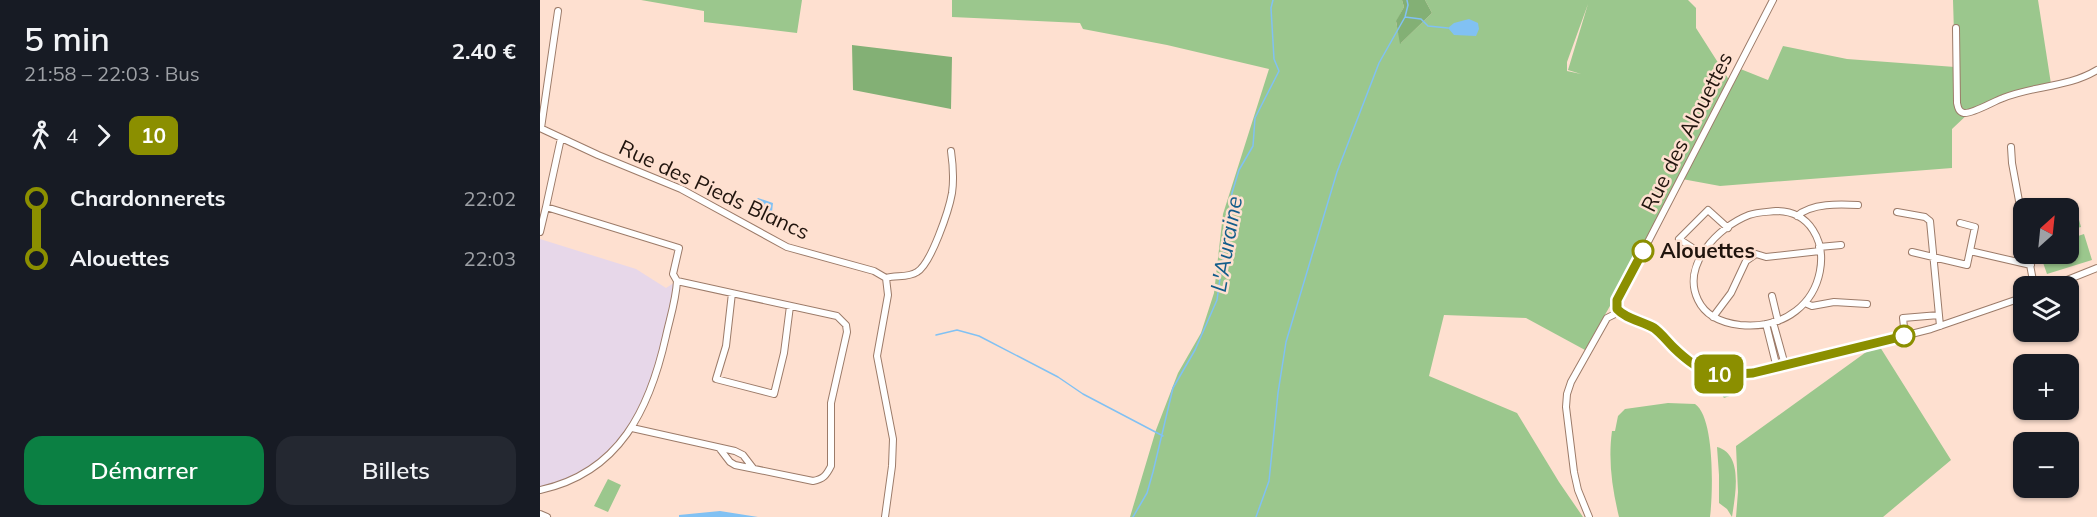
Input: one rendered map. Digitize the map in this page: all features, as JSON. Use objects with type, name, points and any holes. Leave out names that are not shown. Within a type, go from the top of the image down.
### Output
[{"type":"street","name":"Rue des Alouettes","points":[[1619,312],[1617,300],[1773,0]]},
{"type":"street","points":[[540,128],[558,11]]},
{"type":"street","points":[[1956,28],[1957,103],[1963,113],[2005,97],[2077,81],[2097,70]]},
{"type":"street","name":"Rue des Pieds Blancs","points":[[540,128],[681,189],[788,247],[874,271],[886,279]]},
{"type":"street","points":[[540,232],[561,138]]},
{"type":"street","points":[[2011,147],[2018,198]]},
{"type":"street","points":[[885,517],[893,439],[877,356],[888,295],[886,279],[914,274],[925,264],[938,238],[949,205],[953,166],[951,151]]},
{"type":"street","points":[[1797,216],[1812,208],[1840,204],[1858,205]]},
{"type":"street","points":[[540,490],[572,479],[595,466],[617,446],[632,428],[653,386],[677,281],[673,274],[679,248],[546,207]]},
{"type":"street","points":[[1702,254],[1678,239],[1708,210],[1728,228]]},
{"type":"street","points":[[1782,211],[1797,216],[1815,234],[1820,249],[1820,275],[1813,293],[1805,303],[1789,316],[1766,324],[1731,324],[1704,309],[1695,289],[1695,269],[1702,254],[1712,241],[1728,228],[1749,215],[1782,211]]},
{"type":"street","points":[[1897,212],[1925,217],[1930,221],[1940,326]]},
{"type":"street","points":[[1912,252],[1967,265],[1975,227],[1960,223]]},
{"type":"street","points":[[1713,316],[1731,293],[1749,257],[1756,254],[1766,257],[1841,245]]},
{"type":"street","points":[[1970,251],[2031,266],[2032,276]]},
{"type":"street","points":[[2077,276],[2097,268]]},
{"type":"street","points":[[677,281],[837,316],[846,325],[831,403],[831,466],[822,479],[813,481],[730,462],[720,449]]},
{"type":"street","points":[[732,293],[728,336],[716,379],[774,394],[784,353],[790,306]]},
{"type":"street","points":[[1772,296],[1781,367]]},
{"type":"street","points":[[1589,517],[1578,490],[1574,472],[1566,406],[1567,394],[1571,382],[1607,318],[1619,312],[1654,329],[1693,364],[1707,372],[1730,375],[1781,367],[1905,336],[2013,300]]},
{"type":"street","points":[[1805,303],[1812,306],[1834,302],[1867,304]]},
{"type":"street","points":[[1905,336],[1903,318],[1939,315]]},
{"type":"street","points":[[1766,324],[1781,367]]},
{"type":"street","points":[[632,428],[743,455],[753,468]]},
{"type":"street","points":[[540,514],[547,517]]},
{"type":"shaded area","points":[[540,239],[636,269],[666,288],[677,281],[653,385],[617,446],[572,479],[540,490]]},
{"type":"green space","points":[[641,0],[802,0],[797,33],[704,22],[704,11]]},
{"type":"green space","points":[[952,0],[1402,0],[1404,7],[1396,22],[1401,43],[1432,13],[1425,0],[1688,0],[1696,8],[1696,28],[1731,83],[1738,68],[1768,80],[1783,46],[1847,59],[1955,67],[1953,0],[2038,0],[2051,84],[1970,112],[1952,129],[1952,168],[1720,186],[1682,179],[1585,350],[1526,318],[1444,315],[1429,376],[1517,413],[1583,517],[1130,517],[1156,430],[1178,373],[1201,333],[1214,293],[1223,214],[1269,69],[1167,45],[1083,29],[1080,23],[952,17]],"holes":[[[1588,4],[1568,70],[1581,74],[1567,71],[1567,62]]]},
{"type":"green space","points":[[1402,0],[1425,0],[1432,13],[1400,44],[1396,21],[1404,7]]},
{"type":"green space","points":[[852,45],[952,57],[951,109],[853,90]]},
{"type":"green space","points":[[2084,234],[2092,260],[2047,274],[2044,264],[2079,264],[2079,236]]},
{"type":"green space","points":[[1880,347],[1951,460],[1883,517],[1736,517],[1738,492],[1736,446],[1869,350]]},
{"type":"green space","points":[[1698,373],[1719,377],[1749,376],[1733,387],[1735,394],[1724,398],[1710,383],[1698,379]]},
{"type":"green space","points":[[1668,403],[1695,404],[1702,412],[1711,457],[1710,517],[1619,517],[1610,453],[1612,431],[1615,431],[1618,416],[1625,409]]},
{"type":"green space","points":[[1717,447],[1726,451],[1734,467],[1736,487],[1732,517],[1719,503]]},
{"type":"green space","points":[[608,479],[621,485],[608,512],[594,506]]},
{"type":"water","points":[[1469,19],[1478,23],[1479,29],[1476,36],[1454,35],[1448,28],[1454,23]]},
{"type":"water","points":[[758,198],[773,203],[772,212],[762,214],[755,209]]},
{"type":"water","points":[[720,511],[758,517],[679,517],[679,515]]},
{"type":"waterway","name":"L'Auraine","points":[[1133,517],[1147,493],[1173,388],[1195,350],[1217,300],[1232,193],[1239,170],[1253,146],[1255,118],[1279,71],[1274,59],[1271,8],[1273,0]]},
{"type":"waterway","points":[[1256,517],[1269,481],[1286,342],[1337,172],[1379,63],[1405,17],[1407,0]]},
{"type":"waterway","points":[[1405,17],[1421,19],[1428,26],[1448,28]]},
{"type":"waterway","points":[[936,335],[957,330],[979,336],[1163,436]]},
{"type":"bus line","name":"10","points":[[1643,251],[1617,300],[1617,309],[1624,315],[1654,329],[1693,364],[1707,372],[1730,375],[1753,373],[1904,336]]},
{"type":"place","name":"Alouettes","points":[[1643,251]]}]
